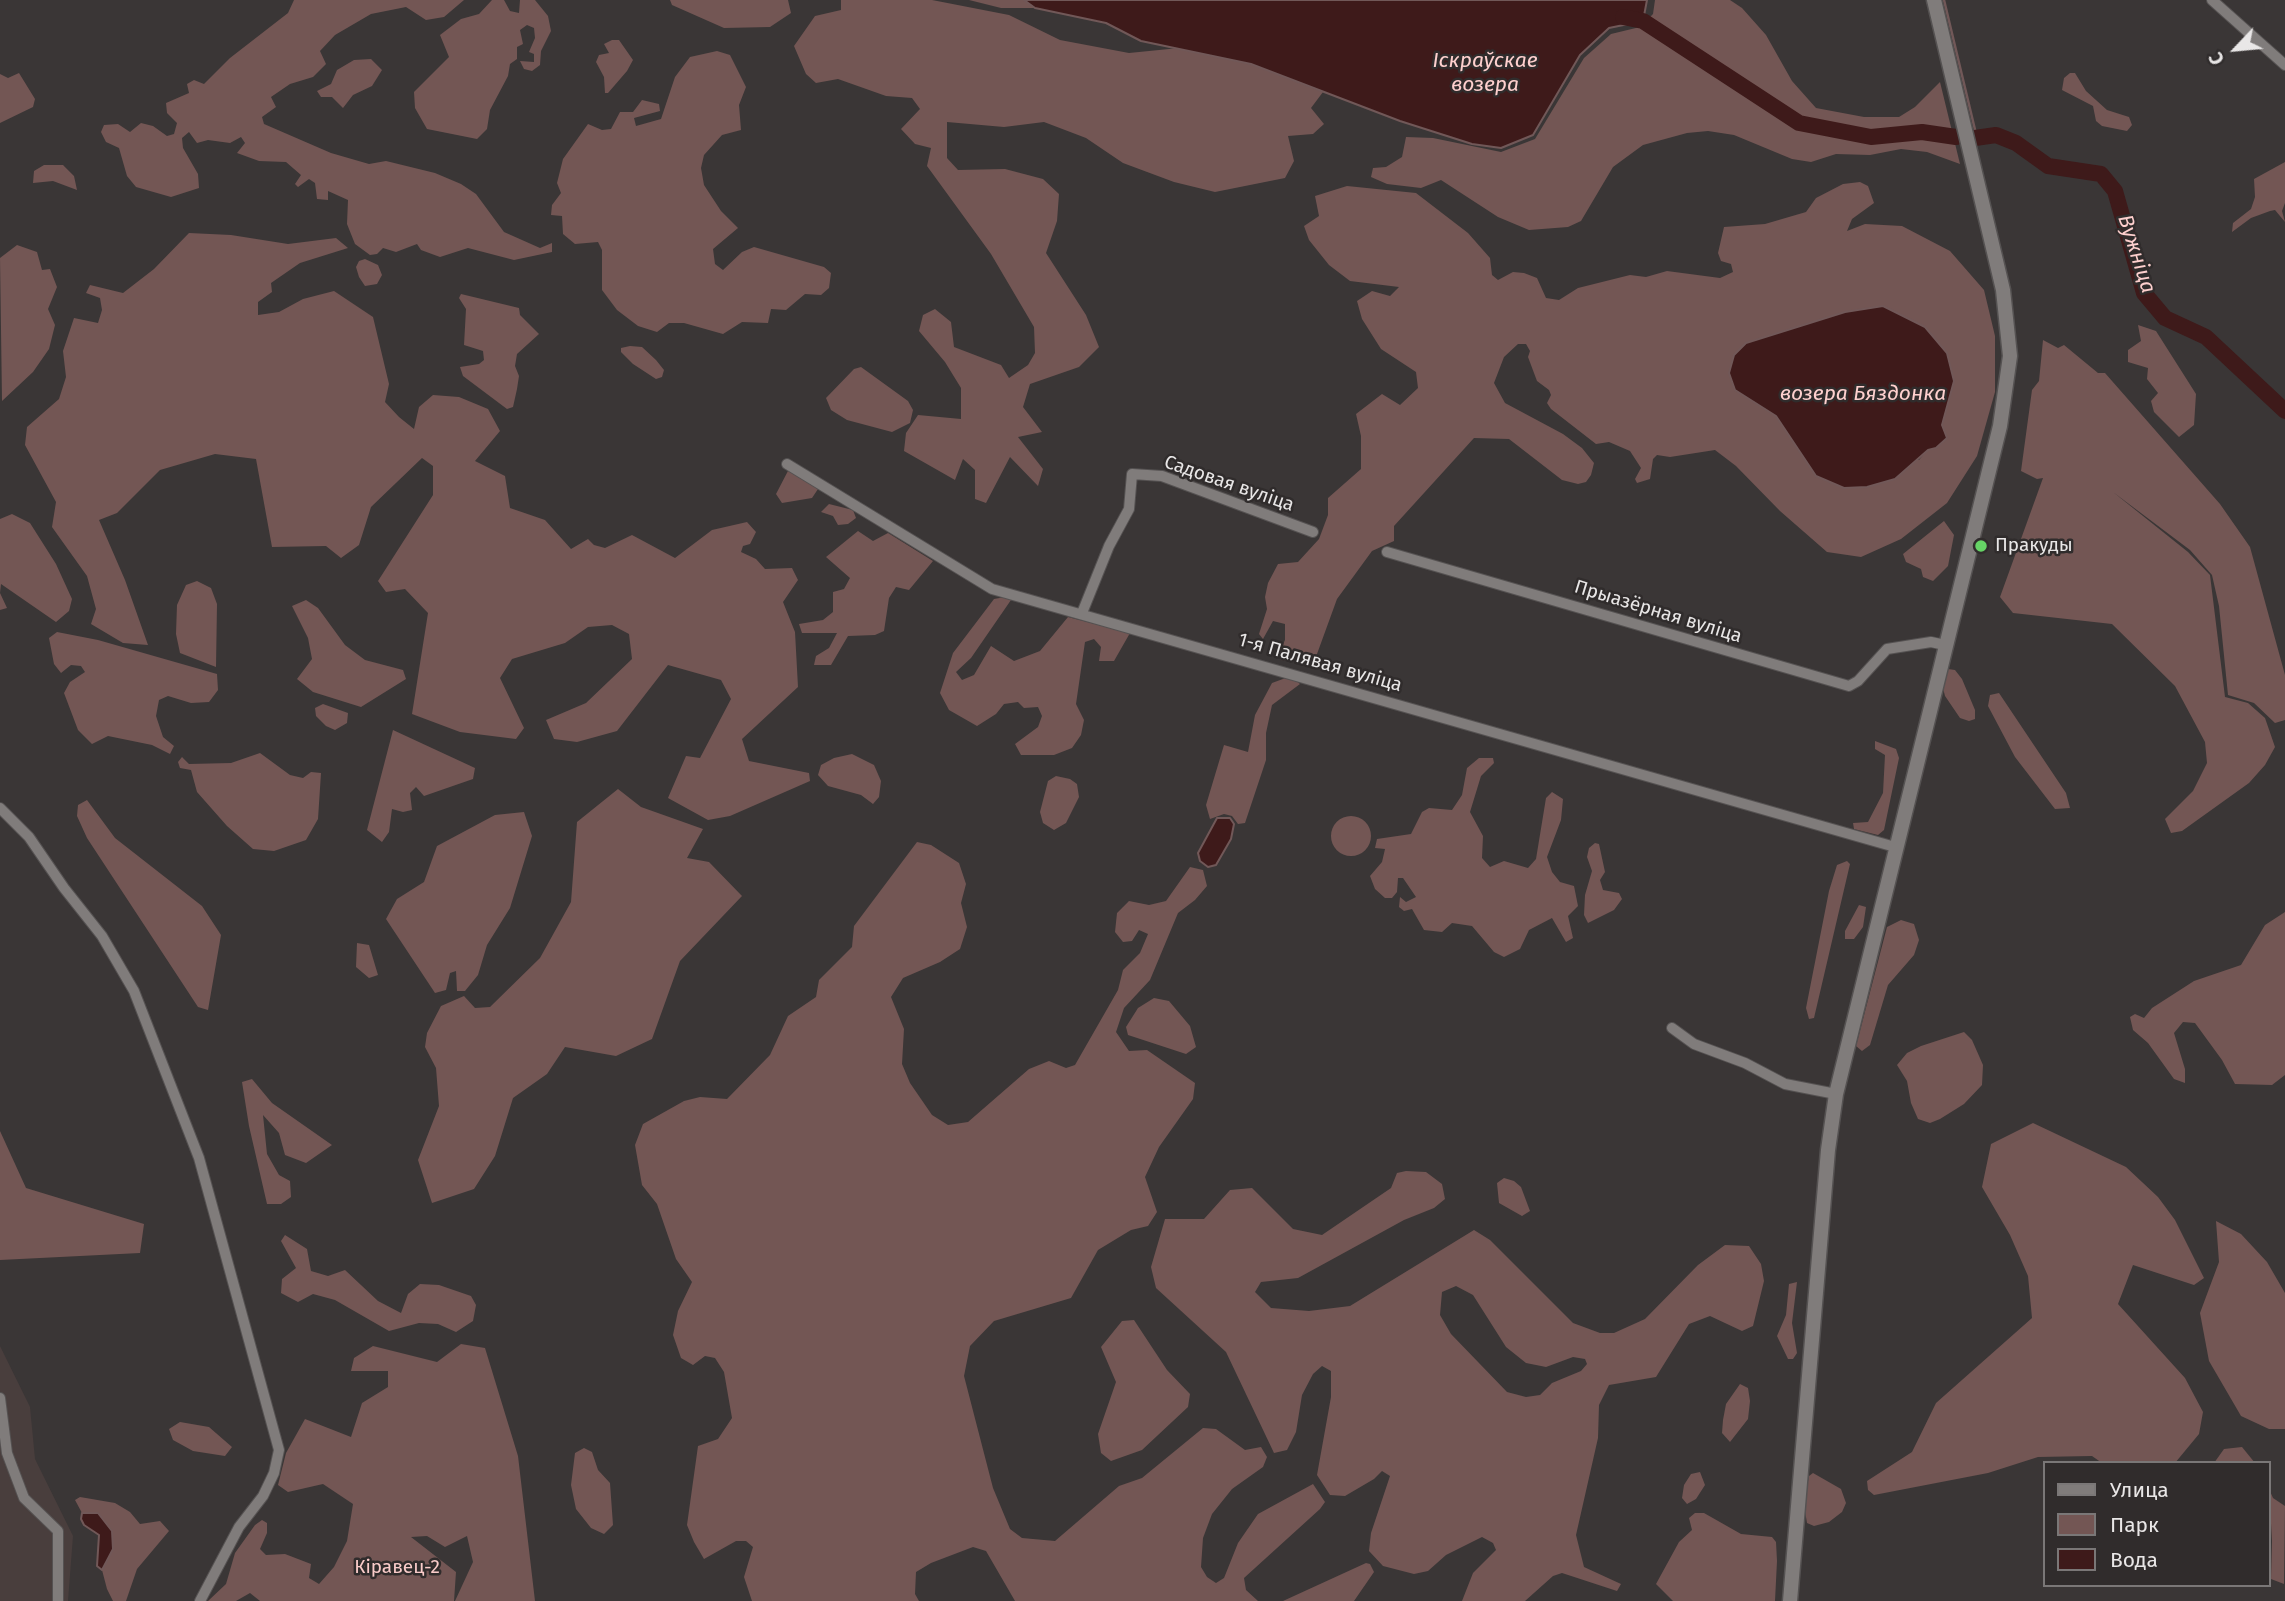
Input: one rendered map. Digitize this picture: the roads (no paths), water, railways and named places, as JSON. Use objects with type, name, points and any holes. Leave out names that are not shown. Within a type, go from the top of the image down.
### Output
[{"type":"main road","points":[[1790,1601],[1827,1163],[1836,1094],[2000,426],[2010,356],[2003,290],[1934,0]]},
{"type":"street","points":[[2212,0],[2285,65]]},
{"type":"street","name":"1-я Палявая вуліца","points":[[787,464],[992,589],[1895,847]]},
{"type":"street","name":"Садовая вуліца","points":[[1083,613],[1109,546],[1129,509],[1132,474],[1162,476],[1313,532]]},
{"type":"street","name":"Прыазёрная вуліца","points":[[1388,552],[1849,685],[1858,681],[1887,649],[1931,642],[1945,645]]},
{"type":"street","points":[[0,808],[29,836],[64,888],[102,936],[134,991],[199,1158],[279,1450],[274,1473],[263,1496],[239,1527],[200,1601]]},
{"type":"street","points":[[1672,1028],[1694,1044],[1745,1063],[1785,1084],[1836,1094]]},
{"type":"street","points":[[0,1398],[7,1453],[24,1498],[58,1531],[58,1601]]},
{"type":"water","name":"Іскраўскае возера","points":[[1024,0],[1647,0],[1643,21],[1609,28],[1580,55],[1533,135],[1501,148],[1472,144],[1400,121],[1251,64],[1141,41],[1106,23],[1035,8]]},
{"type":"water","name":"возера Бяздонка","points":[[1883,306],[1925,327],[1947,353],[1954,381],[1942,425],[1947,438],[1936,448],[1928,450],[1895,479],[1867,487],[1844,488],[1816,476],[1776,416],[1735,390],[1729,373],[1734,355],[1746,343],[1845,312]]},
{"type":"water","points":[[1217,818],[1230,818],[1234,824],[1231,839],[1216,865],[1208,867],[1200,861],[1198,853]]},
{"type":"water","points":[[82,1513],[98,1513],[112,1531],[113,1549],[102,1570],[97,1566],[99,1535],[84,1525]]},
{"type":"waterway","points":[[1944,0],[1977,138]]},
{"type":"waterway","name":"Вужніца","points":[[1623,17],[1643,21],[1799,123],[1871,137],[1922,132],[1956,137]]},
{"type":"waterway","name":"Вужніца","points":[[1975,138],[1996,135],[2016,143],[2048,166],[2101,174],[2115,191],[2144,293],[2165,318],[2206,337],[2285,411]]},
{"type":"place","name":"Пракуды","points":[[1981,546]]},
{"type":"park label","name":"Кіравец-2","points":[[397,1568]]}]
